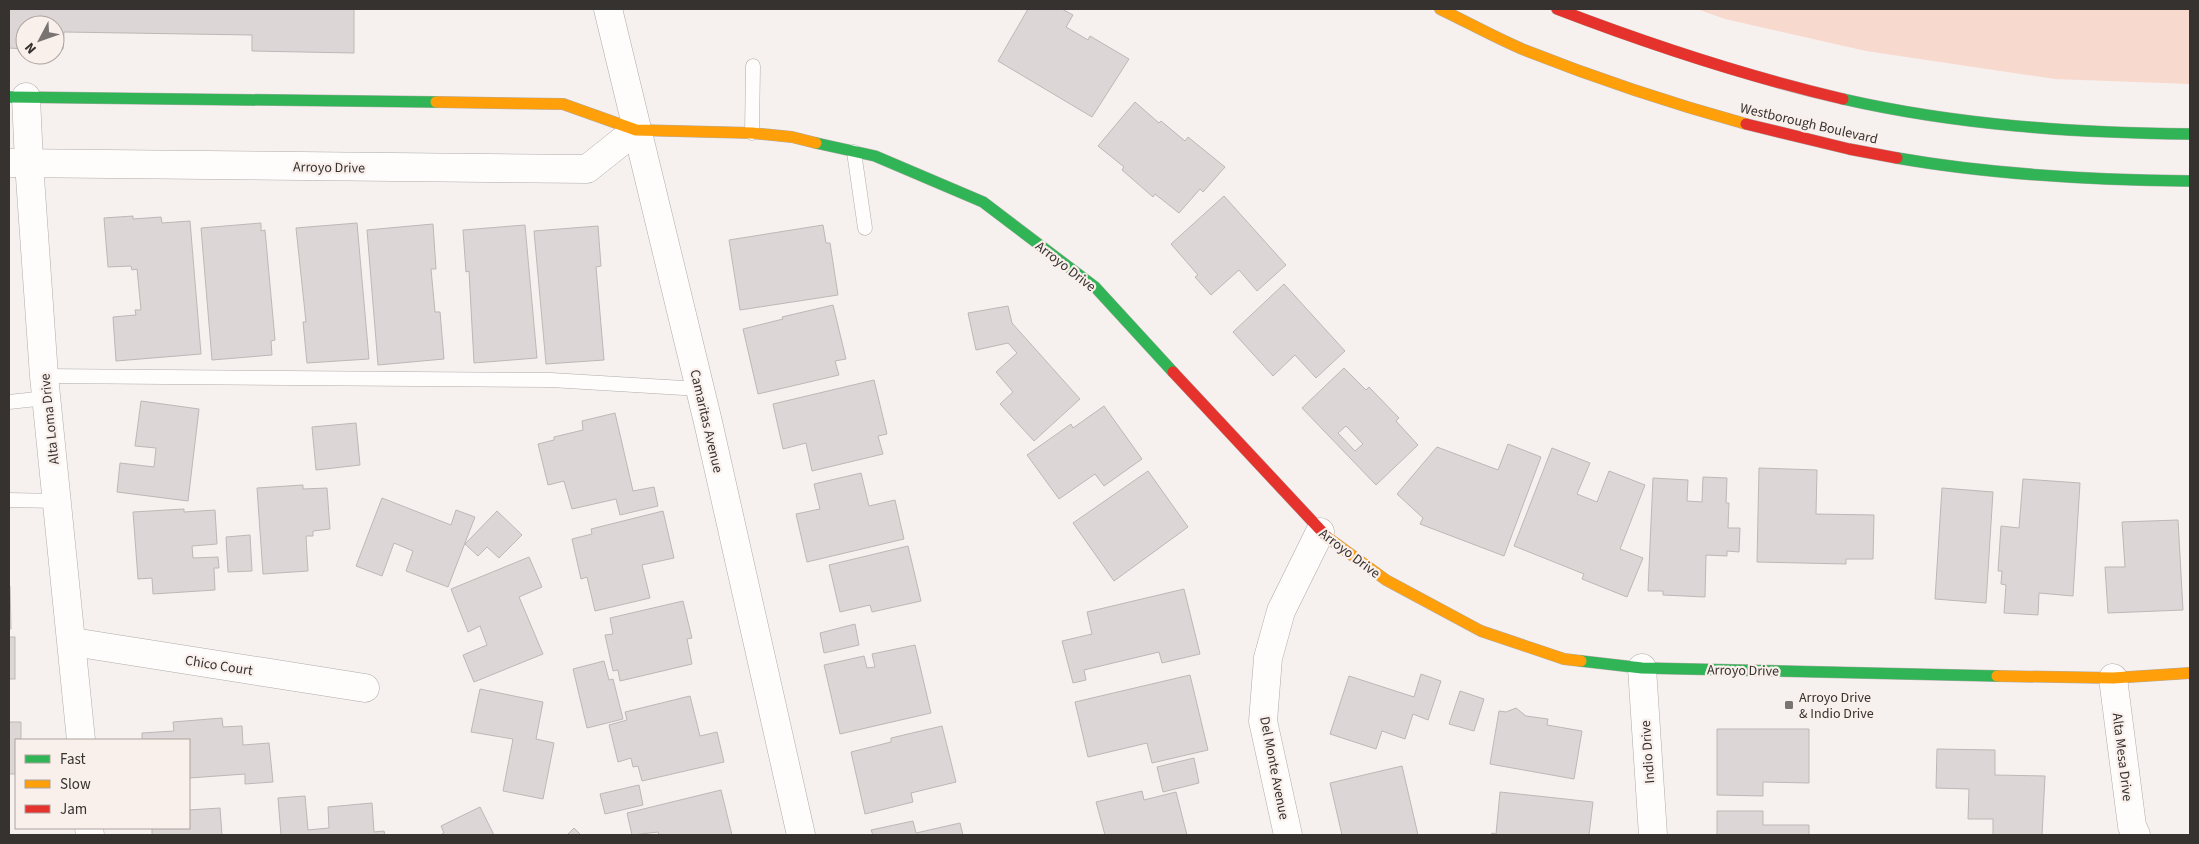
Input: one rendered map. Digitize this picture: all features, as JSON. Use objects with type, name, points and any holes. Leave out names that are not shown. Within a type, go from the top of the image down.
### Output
[{"type":"street","name":"Camaritas Avenue","points":[[608,9],[700,389],[801,835]]},
{"type":"street","name":"Westborough Boulevard","points":[[1440,9],[1520,47],[1600,78],[1687,108],[1774,133],[1864,153],[1996,172],[2051,178],[2148,182],[2190,181]]},
{"type":"street","points":[[1557,9],[1622,36],[1706,64],[1795,88],[1884,108],[1971,123],[2063,132],[2190,134]]},
{"type":"street","name":"Arroyo Drive","points":[[17,97],[563,104],[636,130],[752,132],[792,137],[875,156],[983,202],[1095,287],[1320,532],[1386,580],[1481,631],[1564,659],[1642,668],[2113,678],[2190,673]]},
{"type":"street","name":"Alta Loma Drive","points":[[17,97],[19,163],[73,642],[81,739]]},
{"type":"street","name":"Arroyo Drive","points":[[19,163],[586,169],[636,130]]},
{"type":"street","name":"Del Monte Avenue","points":[[1288,835],[1263,721],[1268,658],[1281,612],[1320,532]]},
{"type":"street","name":"Chico Court","points":[[73,642],[365,688]]},
{"type":"street","name":"Indio Drive","points":[[1642,668],[1653,835]]},
{"type":"street","name":"Alta Mesa Drive","points":[[2113,678],[2132,826],[2136,835]]},
{"type":"lane","points":[[752,132],[753,66]]},
{"type":"lane","points":[[854,152],[865,228]]},
{"type":"lane","points":[[9,402],[45,387],[551,380],[700,389]]},
{"type":"lane","points":[[9,500],[57,501]]},
{"type":"shaded area","points":[[1697,9],[2190,9],[2190,84],[2055,79],[1866,51],[1725,19]]},
{"type":"building","points":[[9,9],[354,9],[354,53],[252,51],[252,35],[65,32],[65,15],[15,15],[15,48],[9,48]]},
{"type":"building","points":[[1028,9],[1062,9],[1073,15],[1066,27],[1088,40],[1090,36],[1129,59],[1092,117],[998,61]]},
{"type":"building","points":[[1135,102],[1159,123],[1161,121],[1185,141],[1188,137],[1225,167],[1203,192],[1200,189],[1179,213],[1155,194],[1153,197],[1122,170],[1124,167],[1098,146]]},
{"type":"building","points":[[1224,196],[1286,265],[1257,291],[1239,270],[1211,295],[1195,277],[1198,275],[1171,244]]},
{"type":"building","points":[[133,216],[133,219],[161,217],[162,223],[190,221],[201,354],[116,361],[113,317],[136,315],[135,310],[141,310],[137,269],[132,270],[131,266],[108,267],[104,218]]},
{"type":"building","points":[[261,223],[261,231],[265,230],[275,340],[271,341],[272,355],[212,360],[201,228]]},
{"type":"building","points":[[357,223],[369,359],[307,363],[303,322],[306,322],[296,228]]},
{"type":"building","points":[[433,224],[436,269],[431,269],[435,312],[440,312],[444,359],[378,365],[367,230]]},
{"type":"building","points":[[525,225],[537,358],[474,363],[469,271],[466,272],[463,230]]},
{"type":"building","points":[[823,225],[826,243],[830,243],[838,295],[740,310],[729,240]]},
{"type":"building","points":[[598,226],[601,266],[596,267],[604,360],[546,364],[534,231]]},
{"type":"building","points":[[1284,284],[1345,351],[1316,378],[1295,355],[1273,376],[1233,332]]},
{"type":"building","points":[[833,305],[846,359],[835,361],[839,375],[758,394],[743,329],[783,319],[782,317]]},
{"type":"building","points":[[1008,306],[1012,323],[1080,399],[1034,441],[1000,404],[1013,392],[996,372],[1017,353],[1008,343],[976,350],[968,313]]},
{"type":"building","points":[[1344,368],[1366,390],[1369,387],[1399,418],[1396,421],[1418,445],[1376,485],[1302,408]],"holes":[[[1346,426],[1363,444],[1355,451],[1338,433]]]},
{"type":"building","points":[[874,380],[887,434],[878,436],[883,454],[812,471],[806,443],[783,449],[773,404]]},
{"type":"building","points":[[141,401],[199,409],[188,501],[117,492],[120,463],[154,467],[156,448],[135,446]]},
{"type":"building","points":[[1104,406],[1142,459],[1104,486],[1095,474],[1059,499],[1027,455],[1071,424],[1073,428]]},
{"type":"building","points":[[615,413],[633,491],[654,487],[658,506],[620,515],[616,499],[572,509],[564,481],[548,485],[538,444],[554,440],[554,437],[583,430],[582,421]]},
{"type":"building","points":[[356,423],[360,465],[316,470],[312,427]]},
{"type":"building","points":[[1508,444],[1541,457],[1504,556],[1420,524],[1423,518],[1397,494],[1437,447],[1498,470]]},
{"type":"building","points":[[1552,448],[1590,463],[1577,494],[1597,502],[1609,471],[1645,485],[1620,549],[1643,558],[1627,597],[1582,579],[1584,574],[1514,546]]},
{"type":"building","points":[[1759,468],[1817,470],[1816,514],[1874,515],[1873,559],[1846,559],[1846,564],[1757,562]]},
{"type":"building","points":[[1148,471],[1188,527],[1114,581],[1073,523]]},
{"type":"building","points":[[861,473],[869,506],[895,500],[904,539],[807,562],[796,514],[820,509],[814,484]]},
{"type":"building","points":[[1703,477],[1727,478],[1728,528],[1740,528],[1739,552],[1727,551],[1727,556],[1706,555],[1705,597],[1663,595],[1663,591],[1648,591],[1653,478],[1688,480],[1687,501],[1702,502]]},
{"type":"building","points":[[2023,479],[2080,483],[2073,596],[2039,593],[2038,615],[2004,613],[2006,585],[2001,584],[2002,571],[1998,571],[2001,526],[2019,528]]},
{"type":"building","points":[[303,485],[303,489],[327,488],[330,529],[313,531],[313,536],[306,536],[308,571],[263,574],[257,488]]},
{"type":"building","points":[[1942,488],[1993,492],[1986,603],[1935,599]]},
{"type":"building","points":[[382,498],[451,525],[456,510],[475,517],[448,587],[406,571],[413,551],[394,543],[382,576],[356,566]]},
{"type":"building","points":[[184,509],[184,512],[215,510],[217,544],[192,546],[193,558],[218,557],[219,568],[214,568],[215,590],[153,594],[152,578],[138,579],[133,512]]},
{"type":"building","points":[[497,511],[522,535],[499,558],[487,547],[478,556],[465,544]]},
{"type":"building","points":[[663,511],[674,558],[642,565],[650,598],[595,611],[587,577],[581,579],[572,539],[592,534],[591,529]]},
{"type":"building","points":[[2178,520],[2183,610],[2108,613],[2105,567],[2125,567],[2122,522]]},
{"type":"building","points":[[250,535],[252,571],[228,572],[226,537]]},
{"type":"building","points":[[908,546],[921,601],[872,612],[870,605],[840,612],[829,565]]},
{"type":"building","points":[[529,557],[542,587],[519,597],[543,654],[474,682],[463,655],[487,645],[480,626],[468,632],[451,589]]},
{"type":"building","points":[[10,586],[11,629],[9,629]]},
{"type":"building","points":[[1184,589],[1200,654],[1162,663],[1159,652],[1084,670],[1086,680],[1073,683],[1062,641],[1092,634],[1087,612]]},
{"type":"building","points":[[683,601],[692,638],[687,639],[692,664],[620,681],[618,670],[613,671],[605,635],[613,634],[610,618]]},
{"type":"building","points":[[855,624],[859,645],[824,653],[820,633]]},
{"type":"building","points":[[9,637],[15,637],[15,679],[9,679]]},
{"type":"building","points":[[915,645],[931,713],[840,734],[824,665],[864,656],[867,668],[875,667],[872,654]]},
{"type":"building","points":[[604,661],[609,680],[613,679],[623,719],[587,728],[573,669]]},
{"type":"building","points":[[1421,674],[1441,681],[1428,720],[1413,714],[1405,739],[1382,731],[1376,749],[1330,734],[1349,676],[1414,697]]},
{"type":"building","points":[[1190,675],[1208,750],[1152,763],[1147,743],[1088,757],[1075,702]]},
{"type":"building","points":[[480,689],[543,702],[536,739],[554,743],[543,799],[503,791],[513,739],[471,732]]},
{"type":"building","points":[[1460,691],[1484,699],[1474,731],[1449,724]]},
{"type":"building","points":[[690,696],[700,736],[717,732],[724,762],[642,781],[638,766],[633,767],[631,758],[618,762],[609,725],[627,720],[625,712]]},
{"type":"building","points":[[1516,708],[1526,716],[1548,719],[1547,725],[1582,731],[1574,779],[1490,764],[1499,711],[1506,712]]},
{"type":"building","points":[[222,718],[223,727],[242,726],[243,745],[269,743],[273,782],[245,784],[245,774],[190,778],[190,739],[142,739],[142,733],[174,731],[173,722]]},
{"type":"building","points":[[9,722],[21,722],[21,739],[15,739],[15,774],[9,774]]},
{"type":"building","points":[[942,726],[956,782],[911,793],[913,802],[865,814],[851,752],[891,742],[891,738]]},
{"type":"building","points":[[1717,729],[1809,729],[1809,783],[1763,782],[1763,796],[1717,795]]},
{"type":"building","points":[[1937,749],[1995,750],[1995,775],[2045,776],[2042,835],[1993,835],[1993,819],[1968,819],[1969,789],[1936,788]]},
{"type":"building","points":[[1194,758],[1199,783],[1163,792],[1157,767]]},
{"type":"building","points":[[1402,766],[1418,835],[1342,835],[1330,783]]},
{"type":"building","points":[[639,785],[643,805],[605,814],[600,794]]},
{"type":"building","points":[[721,790],[732,835],[659,835],[658,832],[632,835],[627,813]]},
{"type":"building","points":[[1142,791],[1144,800],[1176,792],[1187,835],[1105,835],[1096,802]]},
{"type":"building","points":[[1500,792],[1593,802],[1589,835],[1491,835],[1492,833],[1496,834]]},
{"type":"building","points":[[305,796],[308,830],[329,828],[328,807],[372,803],[374,832],[384,831],[385,835],[281,835],[278,798]]},
{"type":"building","points":[[480,807],[494,835],[440,835],[444,833],[441,826]]},
{"type":"building","points":[[220,808],[222,835],[152,835],[152,829],[190,829],[190,810]]},
{"type":"building","points":[[1717,811],[1763,811],[1763,825],[1809,825],[1809,835],[1717,835]]},
{"type":"building","points":[[913,821],[916,833],[960,823],[963,835],[873,835],[871,830]]},
{"type":"building","points":[[574,828],[581,835],[567,835]]},
{"type":"traffic: fast","points":[[9,97],[436,102]]},
{"type":"traffic: fast","points":[[1843,99],[1929,115],[2015,126],[2102,132],[2190,134]]},
{"type":"traffic: fast","points":[[816,143],[875,156],[983,202],[1095,287],[1173,372]]},
{"type":"traffic: fast","points":[[1897,158],[1970,169],[2043,176],[2190,181]]},
{"type":"traffic: fast","points":[[1581,661],[1642,668],[1997,676]]},
{"type":"traffic: slow","points":[[1440,9],[1549,60],[1633,90],[1746,124]]},
{"type":"traffic: slow","points":[[436,102],[563,104],[636,130],[752,133],[792,137],[816,143]]},
{"type":"traffic: slow","points":[[1327,537],[1386,580],[1481,631],[1564,659],[1581,661]]},
{"type":"traffic: slow","points":[[1997,676],[2113,678],[2190,673]]},
{"type":"traffic: jam","points":[[1557,9],[1698,59],[1843,99]]},
{"type":"traffic: jam","points":[[1746,124],[1849,149],[1897,158]]},
{"type":"traffic: jam","points":[[1173,372],[1327,537]]},
{"type":"place","name":"Arroyo Drive & Indio Drive","points":[[1789,705]]}]
